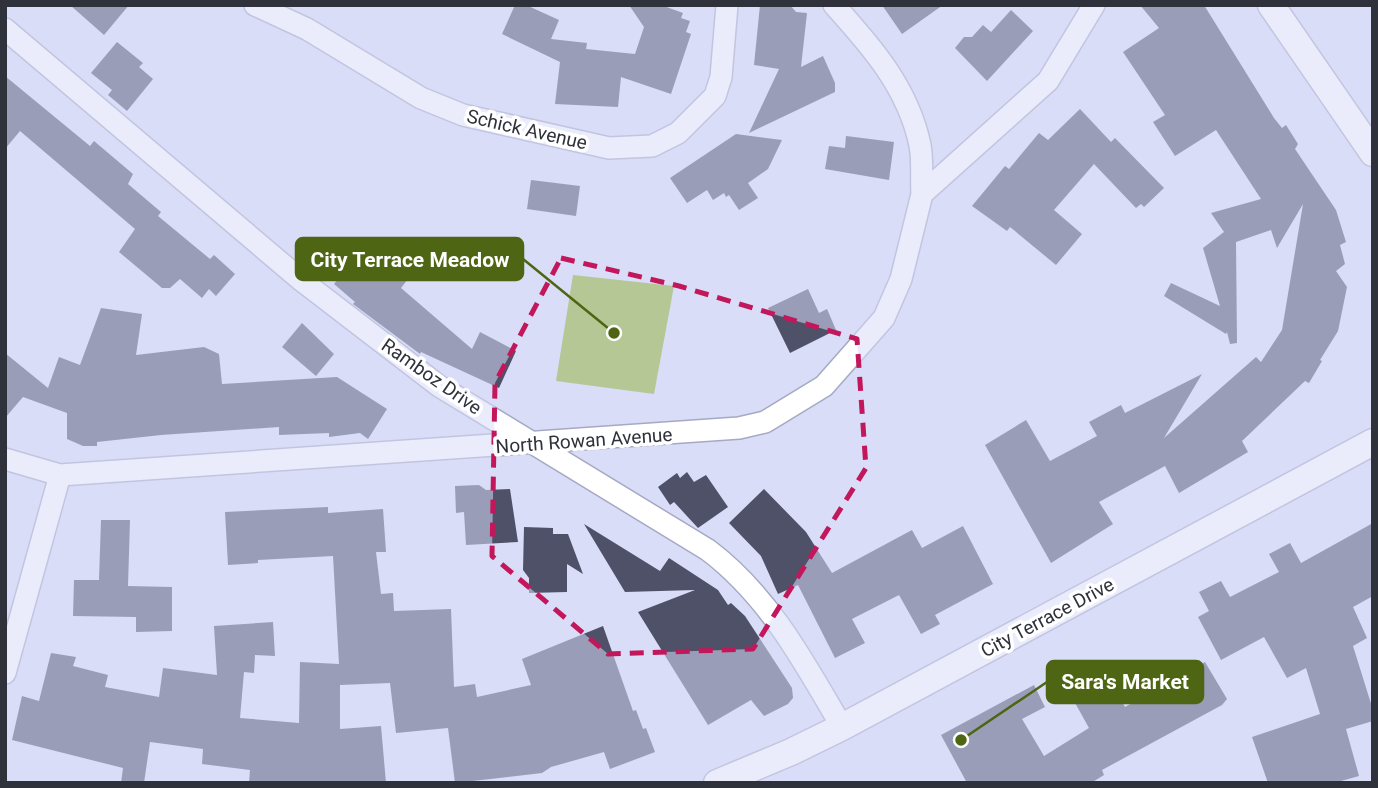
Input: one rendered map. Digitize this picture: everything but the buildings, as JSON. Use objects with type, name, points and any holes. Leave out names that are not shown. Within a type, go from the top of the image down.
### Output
[{"type":"street","name":"Schick Avenue","points":[[255,5],[307,29],[421,98],[463,115],[609,148],[652,146],[678,133],[715,96],[721,77],[727,5]]},
{"type":"street","name":"North Rowan Avenue","points":[[5,459],[60,475],[535,444],[739,428],[765,422],[824,386],[884,318],[901,279],[922,194],[920,147],[906,101],[877,53],[834,5]]},
{"type":"street","points":[[922,194],[1048,81],[1094,5]]},
{"type":"street","points":[[1271,5],[1373,153]]},
{"type":"street","name":"Ramboz Drive","points":[[5,29],[301,280],[439,386],[708,550],[735,570],[772,613],[842,727]]},
{"type":"street","name":"City Terrace Drive","points":[[717,783],[842,727],[1373,442]]},
{"type":"street","points":[[5,673],[60,475]]},
{"type":"highlighted area","points":[[561,258],[679,286],[857,339],[866,468],[753,649],[608,654],[492,556],[495,383]]},
{"type":"green space","points":[[573,275],[674,286],[654,394],[556,381]]},
{"type":"place","name":"City Terrace Meadow","points":[[614,333]]},
{"type":"place","name":"Sara's Market","points":[[961,740]]}]
